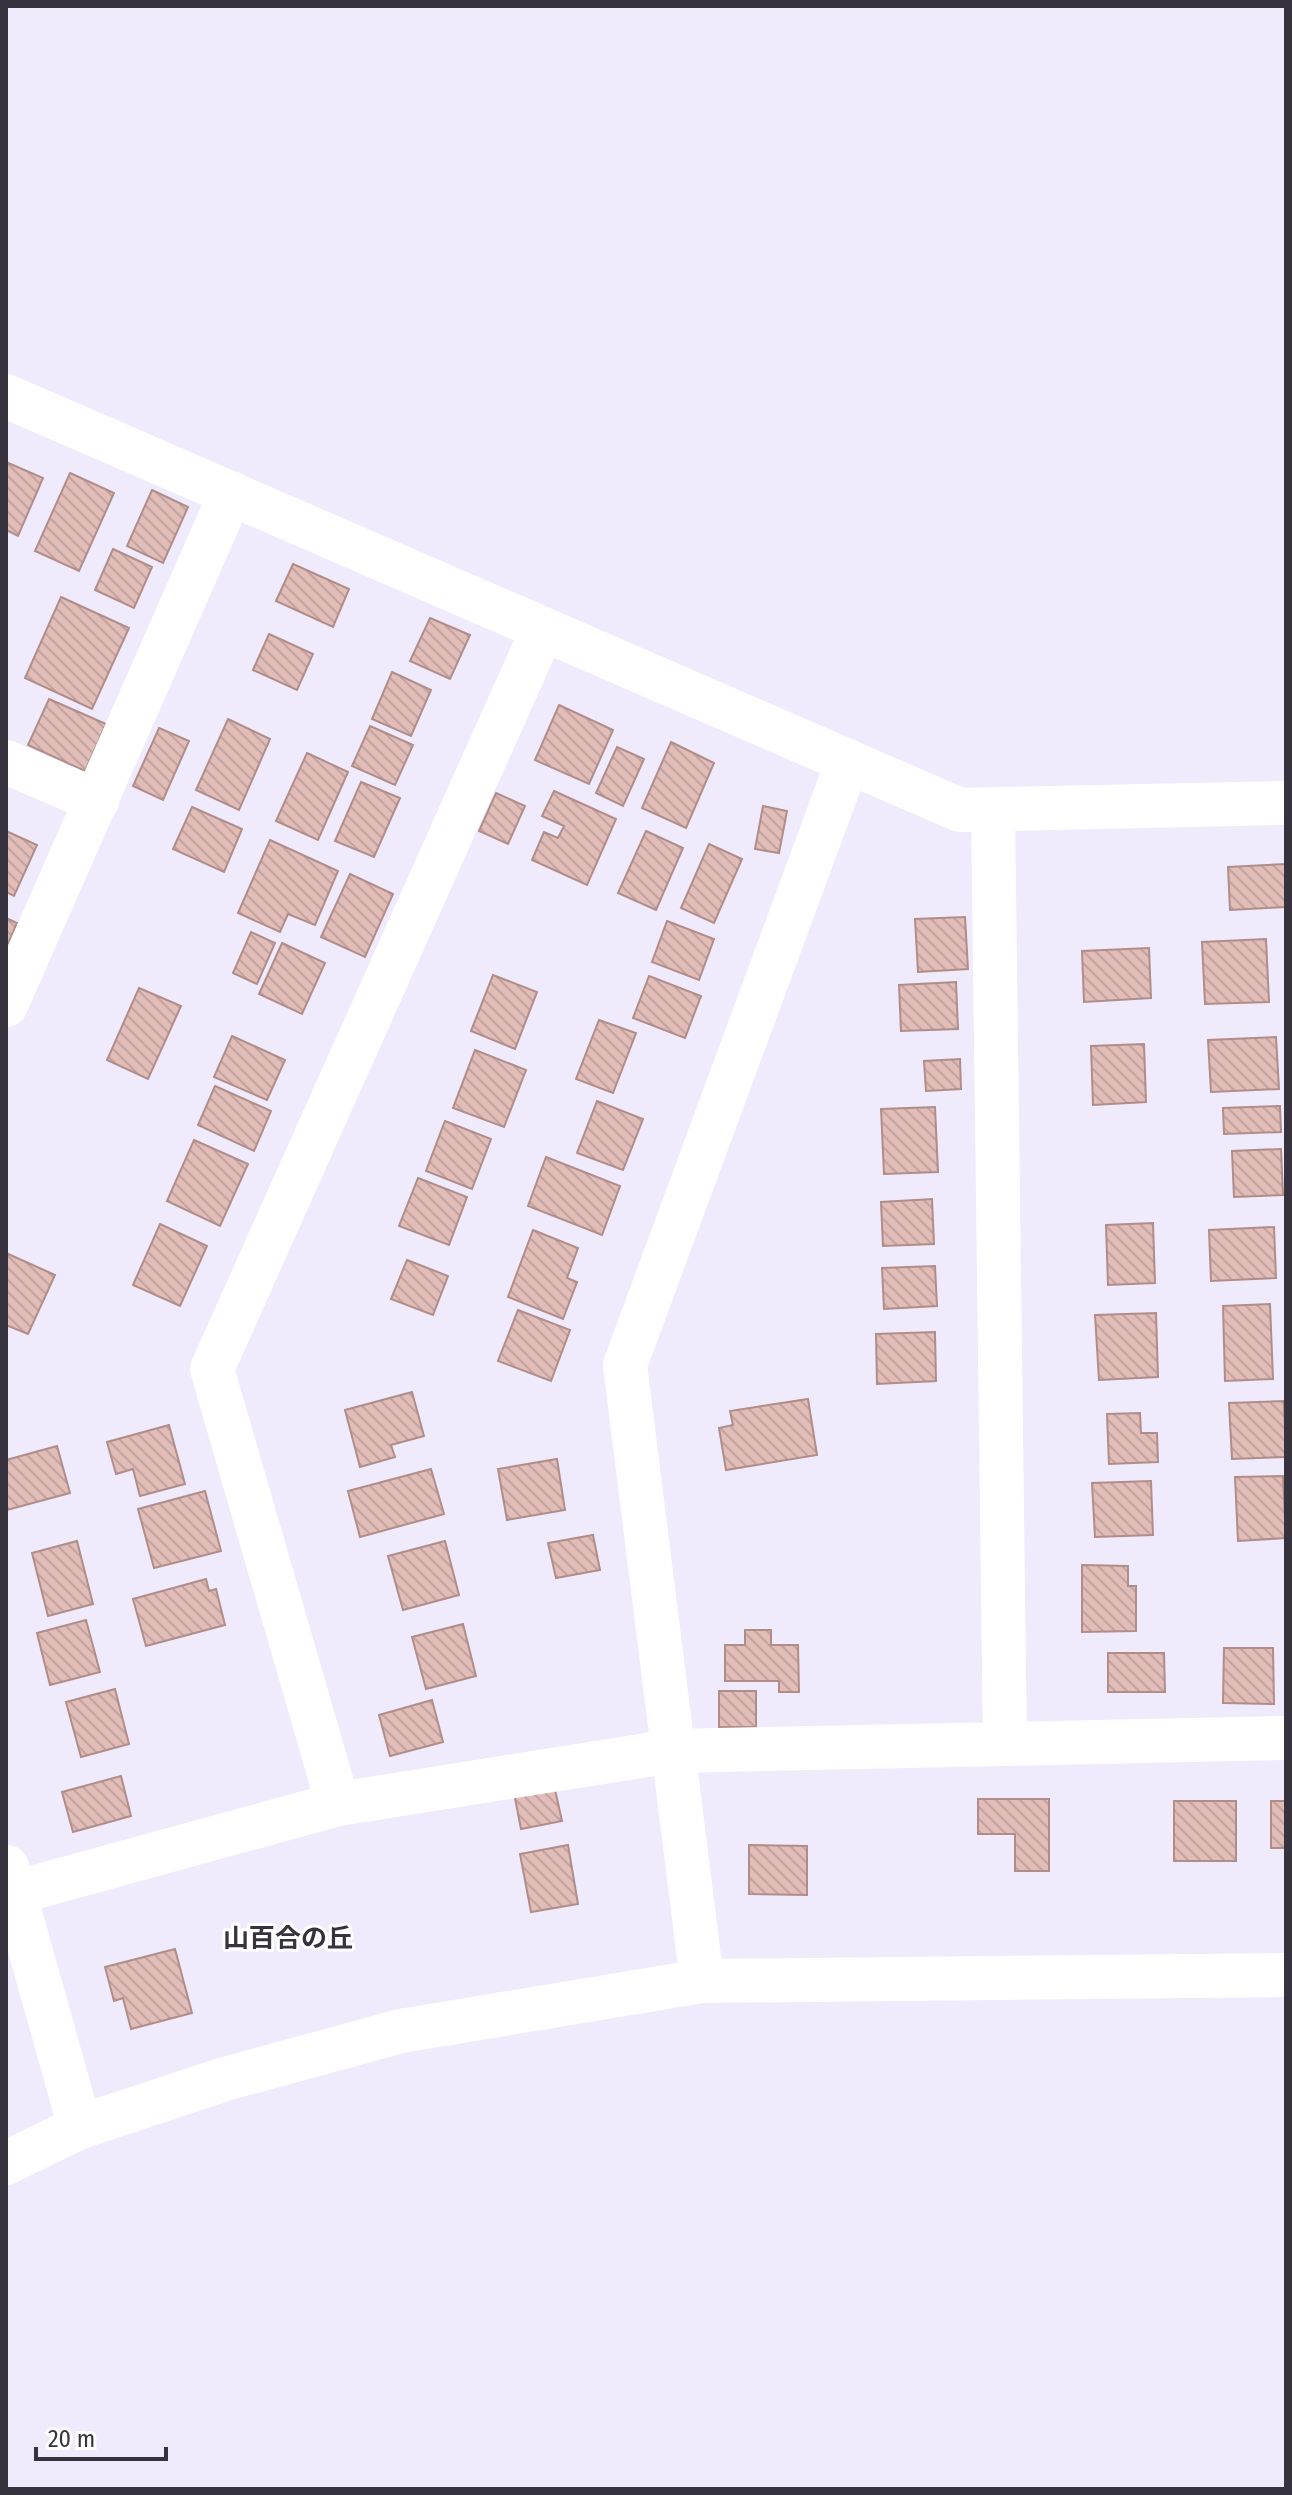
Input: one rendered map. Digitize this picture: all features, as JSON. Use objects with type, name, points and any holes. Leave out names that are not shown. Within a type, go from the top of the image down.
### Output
[{"type":"street","points":[[6,396],[960,810],[1286,803]]},
{"type":"street","points":[[6,1005],[231,493]]},
{"type":"street","points":[[338,1804],[212,1369],[543,629]]},
{"type":"street","points":[[702,1981],[625,1365],[848,761]]},
{"type":"street","points":[[6,762],[97,801]]},
{"type":"street","points":[[993,809],[1005,1744]]},
{"type":"street","points":[[80,2127],[10,1879],[338,1804],[672,1751],[1286,1738]]},
{"type":"street","points":[[6,2163],[80,2127],[225,2079],[401,2031],[702,1981],[1286,1975]]},
{"type":"building","points":[[6,462],[43,478],[18,536],[6,530]]},
{"type":"building","points":[[70,473],[114,493],[79,571],[35,551]]},
{"type":"building","points":[[152,490],[188,507],[163,563],[127,546]]},
{"type":"building","points":[[113,549],[152,567],[134,608],[95,590]]},
{"type":"building","points":[[293,564],[349,589],[333,627],[276,601]]},
{"type":"building","points":[[61,597],[129,628],[92,709],[25,678]]},
{"type":"building","points":[[430,618],[470,635],[450,679],[410,661]]},
{"type":"building","points":[[269,634],[313,654],[297,690],[253,670]]},
{"type":"building","points":[[392,672],[431,690],[411,736],[372,719]]},
{"type":"building","points":[[49,699],[106,724],[85,771],[28,745]]},
{"type":"building","points":[[559,705],[613,730],[589,784],[535,760]]},
{"type":"building","points":[[228,719],[270,739],[239,810],[196,790]]},
{"type":"building","points":[[370,726],[413,745],[395,785],[352,766]]},
{"type":"building","points":[[159,728],[189,741],[163,800],[133,786]]},
{"type":"building","points":[[671,742],[714,763],[686,828],[642,808]]},
{"type":"building","points":[[617,747],[644,759],[623,806],[596,793]]},
{"type":"building","points":[[307,753],[348,772],[318,840],[276,821]]},
{"type":"building","points":[[361,782],[400,798],[374,857],[335,841]]},
{"type":"building","points":[[554,791],[616,819],[587,885],[532,860],[544,832],[558,838],[564,826],[542,816]]},
{"type":"building","points":[[496,793],[525,806],[508,844],[479,831]]},
{"type":"building","points":[[763,806],[787,811],[779,853],[755,849]]},
{"type":"building","points":[[192,807],[242,829],[224,872],[173,849]]},
{"type":"building","points":[[6,831],[37,845],[14,896],[6,892]]},
{"type":"building","points":[[646,831],[683,848],[656,910],[618,893]]},
{"type":"building","points":[[270,840],[338,871],[315,925],[288,914],[280,932],[238,913]]},
{"type":"building","points":[[709,844],[742,859],[714,923],[681,908]]},
{"type":"building","points":[[1286,864],[1286,907],[1230,910],[1228,867]]},
{"type":"building","points":[[350,874],[393,894],[365,957],[321,937]]},
{"type":"building","points":[[965,917],[968,969],[918,972],[915,919]]},
{"type":"building","points":[[6,918],[17,923],[6,948]]},
{"type":"building","points":[[667,921],[714,939],[699,980],[652,962]]},
{"type":"building","points":[[251,932],[275,943],[257,984],[233,973]]},
{"type":"building","points":[[1266,939],[1269,1002],[1205,1004],[1202,942]]},
{"type":"building","points":[[282,943],[325,963],[302,1014],[259,994]]},
{"type":"building","points":[[1149,948],[1151,998],[1084,1002],[1082,951]]},
{"type":"building","points":[[493,975],[537,992],[515,1049],[471,1031]]},
{"type":"building","points":[[649,976],[701,996],[685,1038],[633,1018]]},
{"type":"building","points":[[956,982],[958,1029],[901,1031],[899,985]]},
{"type":"building","points":[[139,988],[181,1006],[148,1079],[107,1060]]},
{"type":"building","points":[[599,1020],[636,1033],[613,1093],[576,1079]]},
{"type":"building","points":[[232,1036],[285,1060],[267,1100],[214,1077]]},
{"type":"building","points":[[1276,1037],[1279,1089],[1211,1092],[1208,1040]]},
{"type":"building","points":[[1144,1044],[1146,1102],[1093,1105],[1091,1046]]},
{"type":"building","points":[[475,1050],[526,1070],[504,1127],[453,1108]]},
{"type":"building","points":[[960,1059],[961,1089],[926,1091],[924,1061]]},
{"type":"building","points":[[215,1086],[271,1111],[254,1151],[198,1125]]},
{"type":"building","points":[[597,1101],[643,1119],[623,1170],[577,1153]]},
{"type":"building","points":[[1280,1106],[1281,1132],[1224,1134],[1223,1108]]},
{"type":"building","points":[[935,1107],[938,1172],[884,1174],[881,1109]]},
{"type":"building","points":[[445,1121],[491,1139],[472,1189],[426,1171]]},
{"type":"building","points":[[194,1140],[248,1164],[220,1226],[167,1201]]},
{"type":"building","points":[[1281,1149],[1283,1195],[1234,1197],[1232,1151]]},
{"type":"building","points":[[546,1157],[620,1186],[602,1235],[528,1206]]},
{"type":"building","points":[[418,1178],[467,1197],[449,1245],[399,1226]]},
{"type":"building","points":[[932,1199],[934,1244],[883,1246],[881,1202]]},
{"type":"building","points":[[1153,1223],[1155,1283],[1108,1285],[1106,1225]]},
{"type":"building","points":[[160,1224],[207,1246],[180,1306],[133,1285]]},
{"type":"building","points":[[1274,1227],[1276,1278],[1211,1281],[1209,1230]]},
{"type":"building","points":[[533,1230],[578,1248],[567,1278],[577,1282],[563,1319],[508,1297]]},
{"type":"building","points":[[6,1253],[55,1275],[28,1334],[6,1325]]},
{"type":"building","points":[[407,1260],[448,1276],[433,1315],[391,1299]]},
{"type":"building","points":[[935,1266],[937,1306],[884,1309],[882,1268]]},
{"type":"building","points":[[1270,1304],[1273,1379],[1225,1381],[1223,1306]]},
{"type":"building","points":[[518,1310],[570,1330],[551,1381],[498,1361]]},
{"type":"building","points":[[1156,1313],[1158,1377],[1099,1380],[1095,1315]]},
{"type":"building","points":[[935,1332],[936,1381],[877,1384],[876,1334]]},
{"type":"building","points":[[412,1392],[424,1436],[391,1445],[395,1457],[360,1467],[345,1410]]},
{"type":"building","points":[[808,1399],[817,1455],[726,1470],[719,1428],[733,1425],[730,1411]]},
{"type":"building","points":[[1284,1401],[1286,1457],[1232,1459],[1229,1403]]},
{"type":"building","points":[[1140,1413],[1141,1433],[1157,1433],[1158,1462],[1109,1464],[1107,1414]]},
{"type":"building","points":[[169,1425],[185,1484],[140,1496],[133,1469],[116,1474],[107,1442]]},
{"type":"building","points":[[57,1446],[70,1493],[7,1510],[6,1460]]},
{"type":"building","points":[[557,1459],[565,1510],[507,1520],[498,1469]]},
{"type":"building","points":[[431,1469],[444,1514],[360,1537],[348,1491]]},
{"type":"building","points":[[1283,1476],[1286,1538],[1238,1541],[1235,1477]]},
{"type":"building","points":[[1151,1481],[1153,1535],[1095,1537],[1092,1483]]},
{"type":"building","points":[[205,1491],[221,1551],[154,1568],[138,1509]]},
{"type":"building","points":[[593,1535],[600,1570],[556,1578],[548,1543]]},
{"type":"building","points":[[77,1541],[93,1604],[48,1616],[32,1553]]},
{"type":"building","points":[[445,1541],[459,1595],[403,1610],[388,1556]]},
{"type":"building","points":[[1082,1565],[1128,1566],[1128,1586],[1136,1586],[1136,1631],[1082,1632]]},
{"type":"building","points":[[206,1579],[209,1591],[216,1589],[225,1625],[146,1646],[133,1599]]},
{"type":"building","points":[[86,1620],[100,1672],[50,1685],[37,1633]]},
{"type":"building","points":[[463,1624],[476,1676],[426,1689],[412,1637]]},
{"type":"building","points":[[745,1630],[771,1630],[771,1645],[798,1645],[799,1692],[779,1692],[779,1681],[725,1681],[725,1645],[745,1645]]},
{"type":"building","points":[[1224,1648],[1273,1648],[1274,1704],[1223,1703]]},
{"type":"building","points":[[1108,1653],[1164,1653],[1165,1692],[1108,1692]]},
{"type":"building","points":[[115,1689],[129,1744],[81,1757],[66,1702]]},
{"type":"building","points":[[719,1691],[756,1691],[756,1727],[719,1727]]},
{"type":"building","points":[[432,1700],[443,1742],[390,1756],[379,1715]]},
{"type":"building","points":[[121,1776],[131,1816],[73,1832],[62,1792]]},
{"type":"building","points":[[554,1785],[562,1821],[521,1829],[514,1793]]},
{"type":"building","points":[[978,1799],[1049,1799],[1049,1871],[1015,1871],[1015,1834],[978,1834]]},
{"type":"building","points":[[1174,1801],[1236,1801],[1236,1861],[1174,1861]]},
{"type":"building","points":[[1271,1801],[1286,1801],[1286,1867],[1285,1848],[1271,1848]]},
{"type":"building","points":[[568,1845],[578,1904],[531,1912],[520,1854]]},
{"type":"building","points":[[749,1845],[807,1846],[807,1895],[749,1894]]},
{"type":"building","points":[[175,1949],[192,2013],[131,2029],[123,1998],[114,2001],[105,1967]]},
{"type":"district","name":"山百合の丘","points":[[288,1938]]}]
